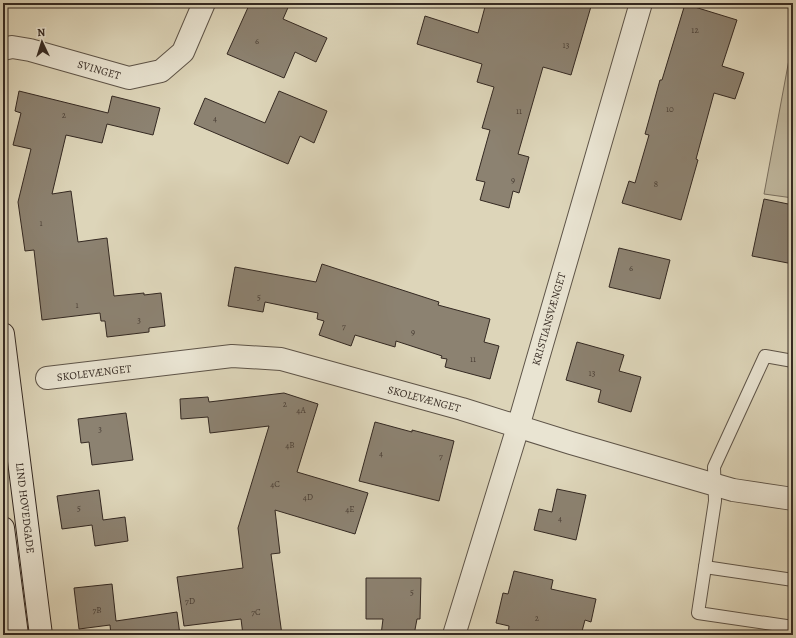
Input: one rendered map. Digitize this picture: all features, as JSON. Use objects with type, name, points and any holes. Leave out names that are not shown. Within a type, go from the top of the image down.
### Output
[{"type":"street","name":"SVINGET","points":[[3,49],[12,48],[30,50],[129,78],[161,71],[183,52],[204,3]]},
{"type":"street","name":"KRISTIANSVÆNGET","points":[[454,635],[518,427],[641,3]]},
{"type":"street","name":"LIND HOVEDGADE","points":[[3,334],[41,635]]},
{"type":"street","name":"SKOLEVÆNGET","points":[[47,378],[232,356],[281,359],[462,409],[714,485],[733,490],[793,499]]},
{"type":"street","points":[[3,528],[17,635]]},
{"type":"lane","points":[[793,361],[766,356],[714,467],[715,501],[698,613],[793,627]]},
{"type":"lane","points":[[705,567],[793,580]]},
{"type":"shaded area","points":[[793,38],[793,198],[764,194]]},
{"type":"building","points":[[250,3],[290,3],[283,19],[327,38],[316,62],[295,52],[284,78],[227,54]]},
{"type":"building","points":[[486,3],[592,3],[571,75],[543,67],[518,154],[529,157],[519,193],[513,191],[509,208],[480,200],[485,182],[476,180],[490,130],[482,128],[494,87],[477,82],[482,64],[417,44],[425,16],[478,33]]},
{"type":"building","points":[[685,4],[737,20],[722,66],[744,73],[735,99],[714,93],[696,159],[698,160],[681,220],[622,203],[629,181],[635,183],[649,135],[645,134],[660,80],[662,80]]},
{"type":"building","points":[[19,91],[108,113],[112,96],[160,108],[153,135],[107,124],[102,143],[66,135],[52,194],[71,191],[78,242],[107,238],[114,296],[161,293],[165,326],[149,328],[149,332],[107,337],[105,321],[101,321],[100,313],[42,320],[34,250],[25,251],[18,202],[31,149],[13,145],[21,113],[15,111]]},
{"type":"building","points":[[279,91],[327,111],[314,143],[300,136],[288,164],[194,124],[205,98],[265,123]]},
{"type":"building","points":[[764,199],[793,205],[793,264],[752,256]]},
{"type":"building","points":[[619,248],[670,260],[660,299],[609,287]]},
{"type":"building","points":[[322,264],[439,302],[438,305],[490,319],[484,342],[499,346],[490,379],[445,367],[447,359],[441,358],[442,356],[396,341],[395,347],[355,335],[351,346],[319,335],[324,321],[317,319],[318,313],[265,302],[263,312],[228,306],[235,267],[316,282]]},
{"type":"building","points":[[577,342],[624,355],[619,371],[641,377],[631,412],[598,402],[601,390],[566,380]]},
{"type":"building","points":[[284,393],[318,404],[297,472],[368,493],[355,534],[275,510],[280,553],[271,554],[282,635],[243,635],[241,619],[184,626],[177,577],[243,568],[238,528],[269,426],[210,433],[208,417],[181,419],[180,399],[208,397],[209,402]]},
{"type":"building","points":[[126,413],[133,460],[92,465],[89,442],[81,443],[78,419]]},
{"type":"building","points":[[375,422],[454,441],[439,501],[359,481]]},
{"type":"building","points":[[557,489],[586,495],[576,540],[534,530],[539,509],[552,512]]},
{"type":"building","points":[[99,490],[103,520],[125,517],[128,541],[95,546],[92,525],[62,529],[57,496]]},
{"type":"building","points":[[514,571],[553,580],[551,589],[596,599],[591,622],[585,620],[581,635],[508,635],[509,626],[496,623],[503,593],[508,594]]},
{"type":"building","points":[[366,578],[421,578],[420,619],[417,619],[414,635],[381,635],[383,619],[366,619]]},
{"type":"building","points":[[112,584],[116,621],[177,612],[180,635],[111,635],[110,625],[79,629],[74,588]]}]
